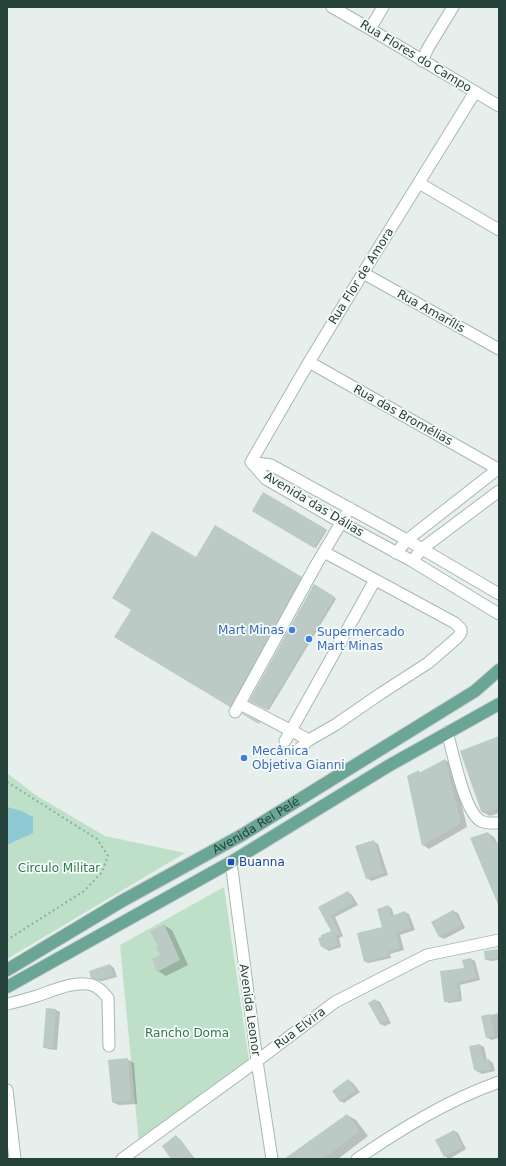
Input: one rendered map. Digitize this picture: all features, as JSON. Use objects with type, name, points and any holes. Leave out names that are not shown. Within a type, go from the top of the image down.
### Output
[{"type":"main road","name":"Avenida Rei Pelé","points":[[7,970],[122,901],[242,835],[475,691],[499,670]]},
{"type":"main road","name":"Avenida Rei Pelé","points":[[7,987],[231,862],[390,765],[499,704]]},
{"type":"street","name":"Rua Flores do Campo","points":[[332,7],[499,106]]},
{"type":"street","points":[[370,29],[383,7]]},
{"type":"street","points":[[422,60],[452,7]]},
{"type":"street","name":"Rua Flor de Amora","points":[[251,462],[308,362],[475,92]]},
{"type":"street","points":[[419,183],[499,230]]},
{"type":"street","name":"Rua Amarílis","points":[[363,273],[499,349]]},
{"type":"street","name":"Rua das Bromélias","points":[[308,362],[499,468]]},
{"type":"street","name":"Avenida das Dálias","points":[[251,462],[272,465],[423,548],[499,594]]},
{"type":"street","name":"Avenida das Dálias","points":[[251,462],[266,478],[342,523],[412,561],[499,614]]},
{"type":"street","points":[[396,553],[407,540],[499,468]]},
{"type":"street","points":[[412,561],[423,548],[499,491]]},
{"type":"street","points":[[309,740],[291,730],[237,708],[350,508]]},
{"type":"street","points":[[298,749],[309,740],[335,725],[428,663],[449,646],[461,633],[461,629],[454,623],[324,552]]},
{"type":"street","points":[[285,740],[375,580]]},
{"type":"street","points":[[447,732],[465,797],[470,808],[475,816],[481,821],[499,823]]},
{"type":"street","name":"Avenida Leonor","points":[[231,862],[257,1061],[272,1159]]},
{"type":"street","name":"Rua Elvira","points":[[122,1159],[257,1061],[335,1002],[427,955],[499,940]]},
{"type":"street","points":[[7,1004],[61,988],[78,984],[91,984],[100,988],[108,998],[109,1046]]},
{"type":"street","points":[[357,1159],[389,1137],[446,1105],[499,1082]]},
{"type":"street","points":[[7,1090],[15,1159]]},
{"type":"path","points":[[7,782],[98,839],[108,856],[102,872],[84,891],[7,940]]},
{"type":"green space","name":"Circulo Militar","points":[[7,773],[37,796],[105,836],[185,853],[7,959]]},
{"type":"green space","name":"Rancho Doma","points":[[224,887],[249,1061],[139,1144],[120,945]]},
{"type":"water","points":[[7,807],[22,811],[33,817],[33,833],[7,845]]},
{"type":"building","points":[[263,492],[326,529],[314,548],[252,511]]},
{"type":"building","points":[[215,525],[302,577],[230,707],[114,637],[131,610],[112,598],[152,531],[196,557]]},
{"type":"building","points":[[314,584],[335,597],[267,710],[249,701]]},
{"type":"building","points":[[242,714],[260,722],[259,724]]},
{"type":"building","points":[[499,736],[499,808],[483,813],[460,751]]},
{"type":"building","points":[[445,759],[461,823],[422,846],[407,776],[419,770],[419,773]]},
{"type":"building","points":[[488,832],[494,844],[499,843],[499,907],[470,838]]},
{"type":"building","points":[[374,840],[384,873],[366,879],[355,846]]},
{"type":"building","points":[[348,891],[354,903],[331,915],[340,934],[335,936],[338,945],[324,949],[323,946],[321,947],[318,938],[321,937],[321,935],[331,931],[318,907]]},
{"type":"building","points":[[389,905],[391,916],[405,911],[411,928],[396,933],[400,948],[387,952],[388,956],[364,962],[357,933],[382,927],[377,909]]},
{"type":"building","points":[[453,910],[462,925],[439,937],[431,922]]},
{"type":"building","points":[[164,924],[180,960],[157,972],[152,959],[160,955],[156,947],[158,946],[150,931]]},
{"type":"building","points":[[499,949],[499,958],[485,960],[484,951]]},
{"type":"building","points":[[471,958],[477,978],[457,983],[459,999],[444,1002],[440,971],[464,968],[462,960]]},
{"type":"building","points":[[110,964],[113,975],[97,980],[91,978],[89,971]]},
{"type":"building","points":[[375,999],[388,1020],[380,1024],[368,1003]]},
{"type":"building","points":[[46,1008],[56,1009],[53,1048],[43,1048]]},
{"type":"building","points":[[490,1014],[495,1036],[486,1038],[481,1016]]},
{"type":"building","points":[[480,1044],[484,1060],[489,1059],[491,1069],[477,1072],[477,1070],[474,1070],[469,1046]]},
{"type":"building","points":[[128,1058],[131,1101],[112,1102],[108,1060]]},
{"type":"building","points":[[348,1079],[356,1090],[340,1102],[332,1091]]},
{"type":"building","points":[[347,1114],[360,1131],[323,1159],[284,1159]]},
{"type":"building","points":[[454,1130],[463,1147],[444,1157],[435,1140]]},
{"type":"building","points":[[176,1135],[194,1159],[171,1159],[162,1146]]},
{"type":"place","name":"Mart Minas","points":[[292,630]]},
{"type":"place","name":"Supermercado Mart Minas","points":[[309,639]]},
{"type":"place","name":"Mecânica Objetiva Gianni","points":[[244,758]]},
{"type":"place","name":"Buanna","points":[[231,862]]}]
